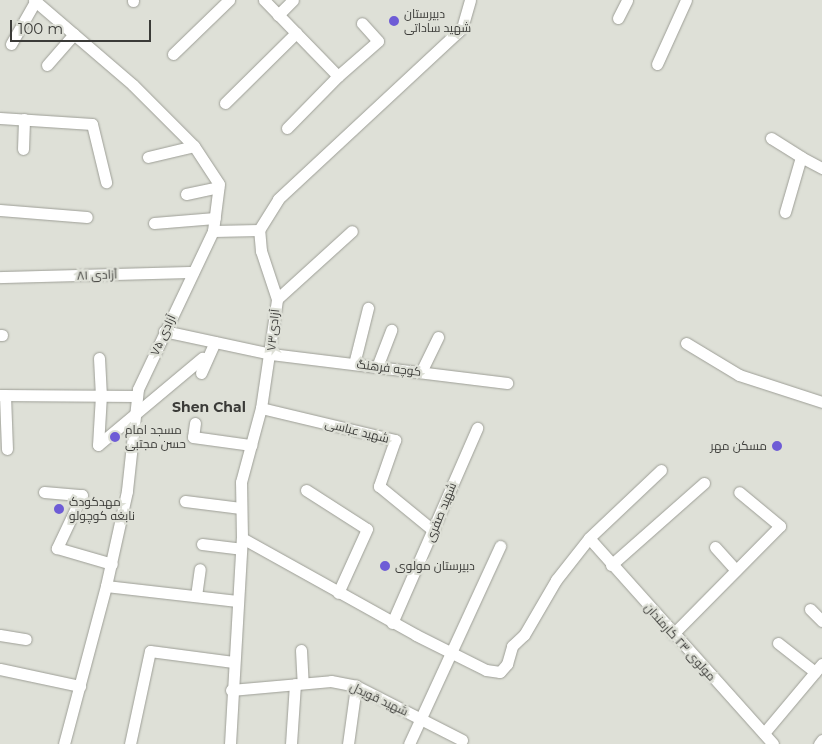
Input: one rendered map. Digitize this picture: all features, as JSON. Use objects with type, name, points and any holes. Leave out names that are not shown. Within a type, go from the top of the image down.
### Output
[{"type":"street","points":[[11,44],[35,0],[133,84],[194,146],[210,168],[218,187],[186,194]]},
{"type":"street","points":[[174,54],[229,0]]},
{"type":"street","points":[[264,0],[338,76]]},
{"type":"street","points":[[278,15],[293,0]]},
{"type":"street","points":[[213,232],[260,230],[278,200],[462,28],[470,0]]},
{"type":"street","points":[[618,18],[627,0]]},
{"type":"street","points":[[657,64],[686,0]]},
{"type":"street","points":[[287,128],[338,76],[378,41],[362,23]]},
{"type":"street","points":[[225,103],[296,33]]},
{"type":"street","points":[[46,65],[74,34]]},
{"type":"street","points":[[0,118],[92,124],[106,182]]},
{"type":"street","points":[[23,149],[24,119]]},
{"type":"street","points":[[771,138],[822,168]]},
{"type":"street","points":[[148,157],[194,146]]},
{"type":"street","points":[[785,212],[801,157]]},
{"type":"street","name":"آزادی ۷۵","points":[[64,744],[112,564],[127,491],[137,396],[164,331],[213,232],[218,187]]},
{"type":"street","points":[[0,210],[87,217]]},
{"type":"street","points":[[154,223],[215,218]]},
{"type":"street","name":"آزادی۷۳","points":[[230,744],[231,690],[241,543],[241,482],[261,408],[271,354],[277,299],[261,251],[260,230]]},
{"type":"street","points":[[277,299],[352,231]]},
{"type":"street","name":"آزادی ۸۱","points":[[0,277],[193,272]]},
{"type":"street","points":[[354,364],[368,308]]},
{"type":"street","points":[[377,367],[391,330]]},
{"type":"street","name":"کوچه فرهنگ","points":[[164,331],[271,354],[507,383]]},
{"type":"street","points":[[421,372],[438,337]]},
{"type":"street","points":[[201,373],[215,342]]},
{"type":"street","points":[[686,343],[739,375],[822,401]]},
{"type":"street","points":[[99,358],[102,395],[98,445],[202,358]]},
{"type":"street","points":[[7,449],[3,395],[137,396]]},
{"type":"street","name":"شهید عباسی","points":[[261,408],[395,440],[379,486],[434,531]]},
{"type":"street","points":[[195,423],[193,437],[251,445]]},
{"type":"street","name":"شهید صفری","points":[[392,622],[434,531],[477,428]]},
{"type":"street","points":[[202,544],[241,543],[291,562],[338,593],[392,622],[486,670],[500,672],[504,670],[512,646],[524,636],[556,580],[589,538],[661,470]]},
{"type":"street","points":[[611,565],[704,483]]},
{"type":"street","points":[[306,490],[367,529],[338,593]]},
{"type":"street","points":[[44,492],[82,495],[57,548],[112,564]]},
{"type":"street","points":[[673,634],[780,526],[739,492]]},
{"type":"street","points":[[185,500],[241,508]]},
{"type":"street","name":"مولوی ۲۳ کارمندان","points":[[589,538],[769,741]]},
{"type":"street","points":[[409,744],[453,654],[500,546]]},
{"type":"street","points":[[715,547],[736,570]]},
{"type":"street","points":[[196,596],[200,570]]},
{"type":"street","points":[[106,586],[237,601]]},
{"type":"street","points":[[810,610],[822,621]]},
{"type":"street","points":[[0,635],[26,639]]},
{"type":"street","points":[[769,741],[820,669],[778,643]]},
{"type":"street","points":[[291,744],[299,684],[300,650]]},
{"type":"street","points":[[130,744],[150,651],[233,662]]},
{"type":"street","points":[[0,668],[80,686]]},
{"type":"street","name":"شهید قویدل","points":[[231,690],[331,680],[356,686],[462,740]]},
{"type":"street","points":[[348,744],[356,686]]},
{"type":"street","points":[[819,744],[822,740]]},
{"type":"place","name":"دبیرستان شهید ساداتی","points":[[394,21]]},
{"type":"place","name":"مسجد امام حسن مجتبی","points":[[115,437]]},
{"type":"place","name":"مسکن مهر","points":[[777,446]]},
{"type":"place","name":"مهدکودک نابغه کوچولو","points":[[59,509]]},
{"type":"place","name":"دبیرستان مولوی","points":[[385,566]]},
{"type":"district","name":"Shen Chal","points":[[209,407]]}]
